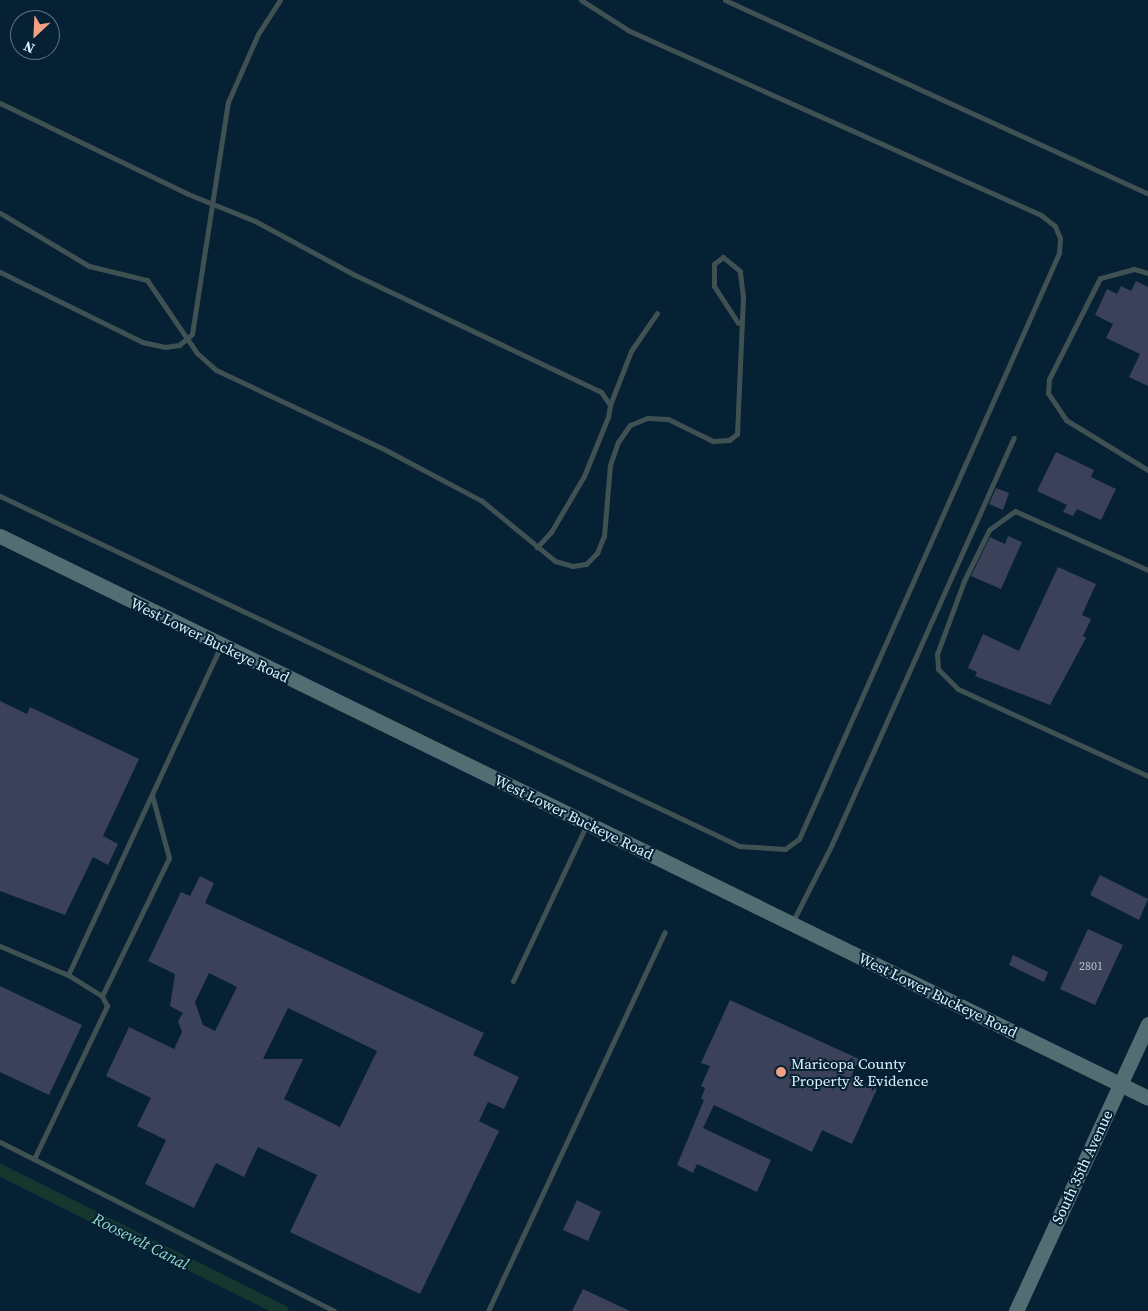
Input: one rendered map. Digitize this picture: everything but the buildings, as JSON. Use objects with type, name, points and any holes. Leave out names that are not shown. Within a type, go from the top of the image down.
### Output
[{"type":"main road","name":"West Lower Buckeye Road","points":[[0,536],[221,646],[1148,1098]]},
{"type":"main road","name":"South 35th Avenue","points":[[1016,1311],[1120,1084],[1147,1031]]},
{"type":"lane","points":[[0,272],[142,342],[165,347],[188,338],[197,323],[234,80],[280,0]]},
{"type":"lane","points":[[0,496],[739,846],[785,849],[799,839],[1058,253],[1060,238],[1055,226],[1041,215],[628,30],[581,0]]},
{"type":"lane","points":[[725,0],[1148,194]]},
{"type":"lane","points":[[0,103],[584,380],[601,392],[610,405]]},
{"type":"lane","points":[[0,213],[89,266],[147,280],[188,338],[216,370],[382,448],[482,501],[555,561],[572,566],[586,564],[597,553],[604,536],[610,465],[618,442],[630,425],[647,418],[668,419],[713,441],[729,440],[736,434],[738,322],[743,297],[740,271],[723,257],[714,264],[714,286],[738,322]]},
{"type":"lane","points":[[1148,274],[1134,269],[1100,278],[1049,379],[1048,393],[1066,420],[1148,470]]},
{"type":"lane","points":[[537,547],[551,532],[584,476],[631,351],[657,313]]},
{"type":"lane","points":[[792,924],[832,844],[1014,438]]},
{"type":"lane","points":[[1148,570],[1015,511],[989,530],[964,581],[937,654],[938,669],[958,689],[1148,776]]},
{"type":"lane","points":[[68,976],[221,646]]},
{"type":"lane","points":[[102,996],[169,858],[152,795]]},
{"type":"lane","points":[[513,981],[588,824]]},
{"type":"lane","points":[[488,1311],[665,932]]},
{"type":"lane","points":[[0,946],[68,976],[102,996],[107,1006],[34,1159]]},
{"type":"lane","points":[[0,1142],[334,1311]]},
{"type":"waterway","name":"Roosevelt Canal","points":[[0,1170],[283,1311]]},
{"type":"place","name":"Maricopa County Property & Evidence","points":[[781,1072]]}]
